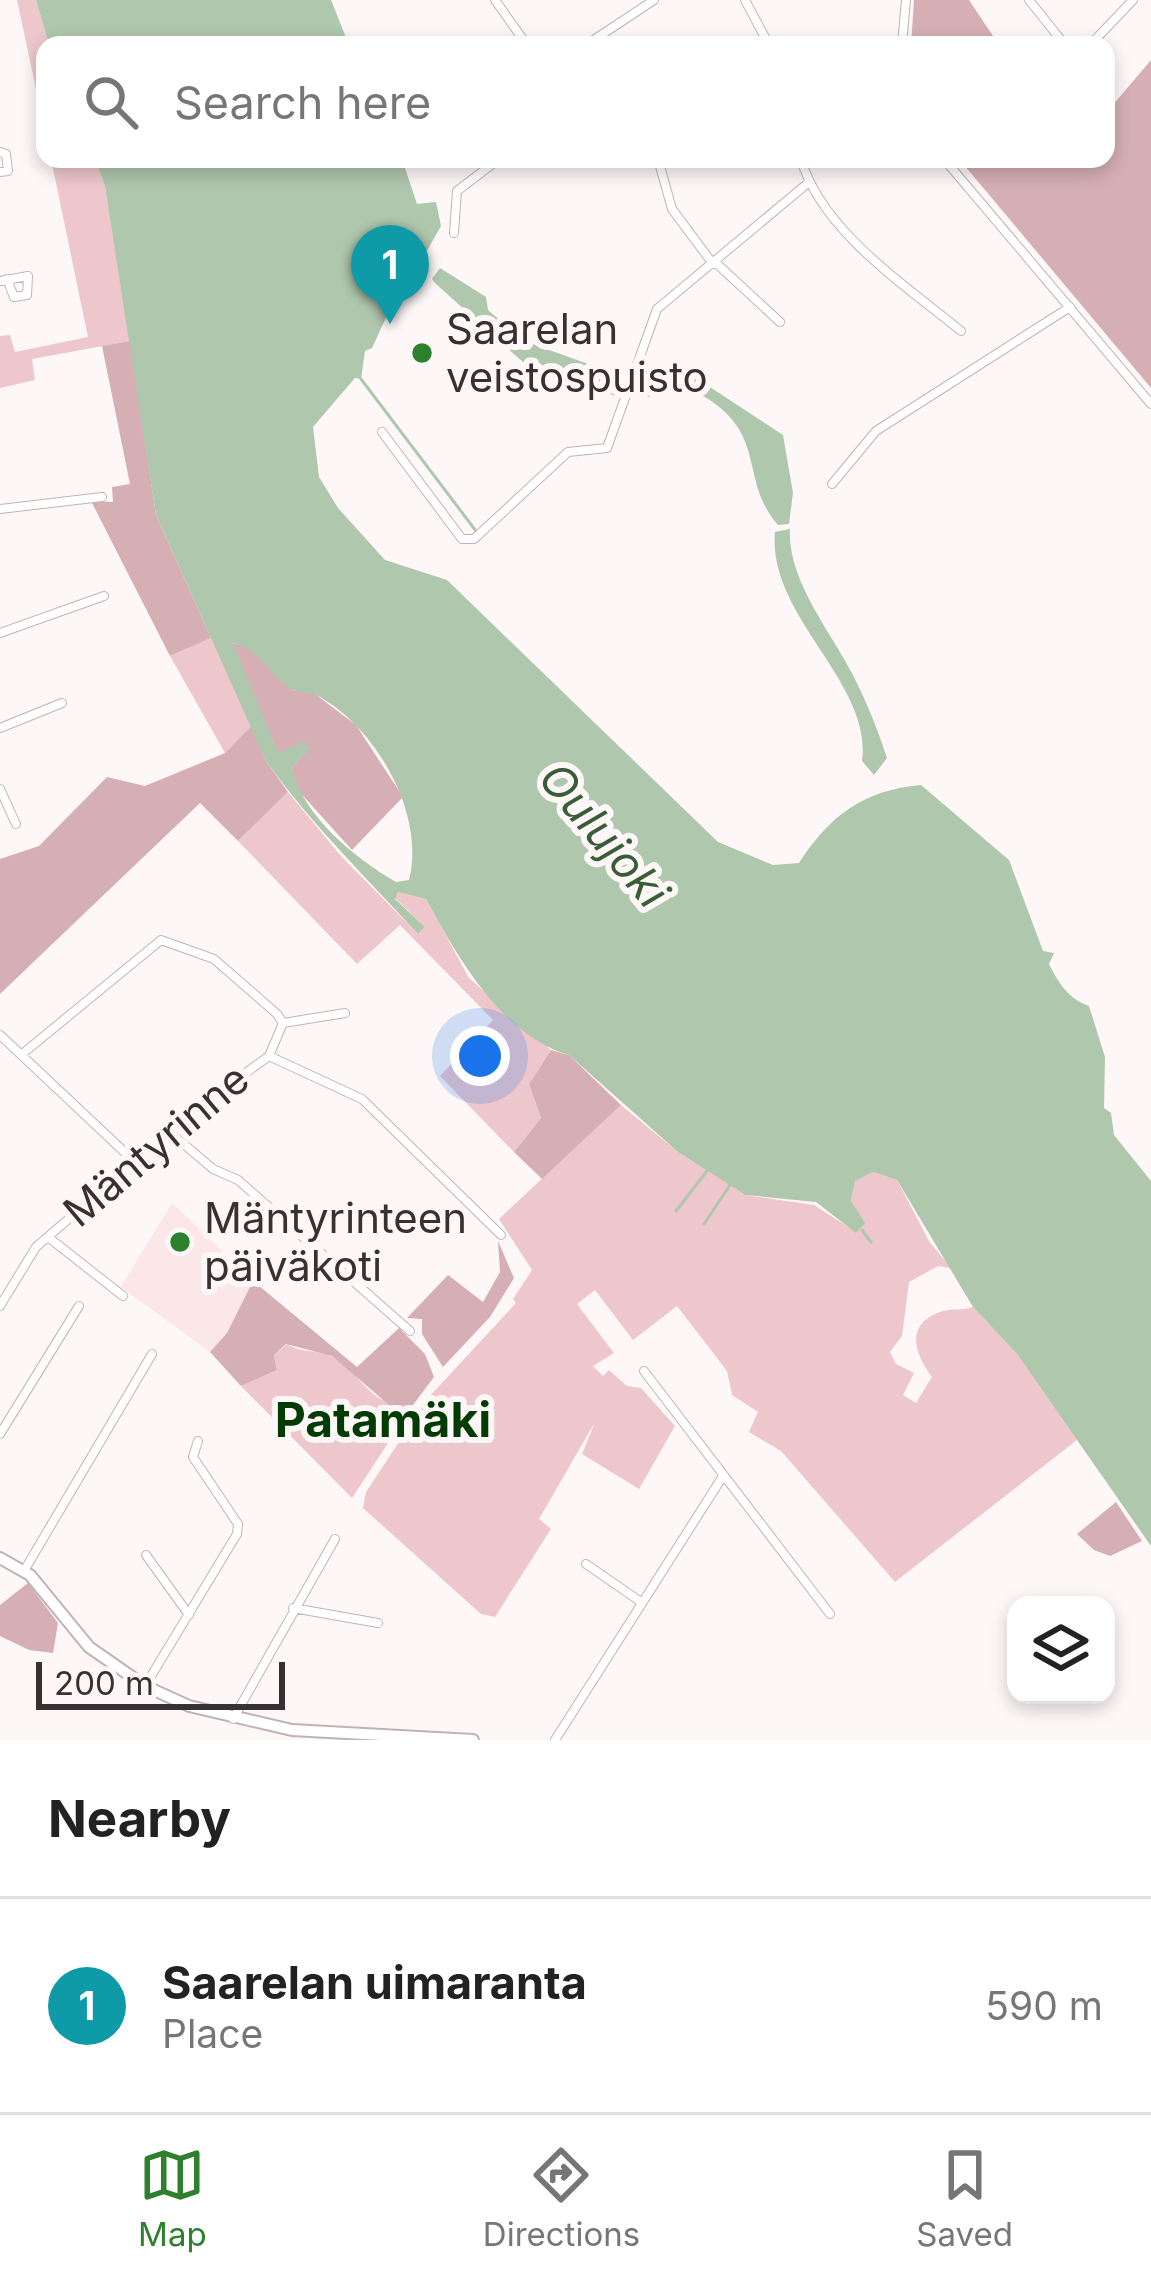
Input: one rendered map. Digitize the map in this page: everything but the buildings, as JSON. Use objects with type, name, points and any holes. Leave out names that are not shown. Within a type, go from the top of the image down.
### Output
[{"type":"street","points":[[495,0],[520,36]]},
{"type":"street","points":[[600,36],[655,0]]},
{"type":"street","points":[[745,0],[764,36]]},
{"type":"street","points":[[903,36],[906,0]]},
{"type":"street","points":[[1029,0],[1059,36]]},
{"type":"street","points":[[1099,36],[1133,0]]},
{"type":"street","points":[[0,152],[6,154],[8,171],[0,172]]},
{"type":"street","points":[[454,233],[457,191],[488,168]]},
{"type":"street","points":[[661,168],[672,209],[714,263],[780,322]]},
{"type":"street","points":[[804,168],[808,183],[859,243],[961,331]]},
{"type":"street","points":[[952,168],[1151,404]]},
{"type":"street","points":[[382,432],[466,540],[494,521],[568,452],[607,448],[656,309],[808,183]]},
{"type":"street","points":[[832,484],[876,430],[1070,307]]},
{"type":"street","points":[[0,509],[102,497]]},
{"type":"street","points":[[0,633],[104,596]]},
{"type":"street","points":[[0,728],[62,703]]},
{"type":"street","points":[[0,789],[16,824]]},
{"type":"street","points":[[21,1055],[161,940],[214,959],[283,1023]]},
{"type":"street","points":[[283,1023],[345,1013]]},
{"type":"street","points":[[269,1056],[283,1023]]},
{"type":"street","points":[[0,1035],[134,1161]]},
{"type":"street","name":"Mäntyrinne","points":[[0,1306],[48,1237],[134,1161],[269,1056],[362,1099],[501,1235]]},
{"type":"street","points":[[172,1134],[213,1169],[238,1180],[410,1330]]},
{"type":"street","points":[[48,1237],[123,1296]]},
{"type":"street","points":[[0,1434],[79,1306]]},
{"type":"street","points":[[21,1570],[152,1354]]},
{"type":"street","points":[[644,1371],[830,1614]]},
{"type":"street","points":[[145,1686],[238,1525],[193,1456],[198,1442]]},
{"type":"street","points":[[555,1740],[723,1476]]},
{"type":"street","points":[[232,1720],[335,1539]]},
{"type":"street","points":[[146,1555],[189,1615]]},
{"type":"street","points":[[0,1558],[21,1570],[89,1647],[145,1686],[232,1720],[322,1733],[472,1740]]},
{"type":"street","points":[[586,1564],[641,1602]]},
{"type":"street","points":[[0,1569],[21,1570]]},
{"type":"street","points":[[293,1608],[378,1623]]},
{"type":"shaded area","points":[[17,0],[36,0],[46,36],[36,36],[36,89]]},
{"type":"shaded area","points":[[914,0],[969,0],[993,36],[912,36]]},
{"type":"shaded area","points":[[1151,60],[1151,388],[967,168],[1115,168],[1115,102]]},
{"type":"shaded area","points":[[53,168],[98,168],[130,341],[32,359],[35,380],[0,388],[0,336],[10,335],[15,352],[88,337]]},
{"type":"shaded area","points":[[130,341],[156,515],[211,638],[170,656],[91,501],[113,502],[112,487],[130,484],[102,346]]},
{"type":"shaded area","points":[[211,638],[252,725],[225,753],[170,656]]},
{"type":"shaded area","points":[[232,643],[250,647],[293,690],[315,694],[356,725],[403,797],[352,850],[296,788],[292,767],[311,747],[278,754]]},
{"type":"shaded area","points":[[252,725],[266,761],[288,792],[238,841],[200,803],[0,994],[0,859],[39,846],[107,777],[145,786],[225,753]]},
{"type":"shaded area","points":[[288,792],[341,856],[418,934],[425,927],[395,898],[398,892],[426,899],[469,978],[551,1050],[529,1084],[541,1118],[514,1152],[440,1076],[493,1020],[400,925],[357,964],[238,841]]},
{"type":"shaded area","points":[[551,1050],[569,1055],[621,1105],[542,1179],[514,1152],[541,1118],[529,1084]]},
{"type":"shaded area","points":[[621,1105],[678,1152],[745,1195],[814,1205],[856,1232],[851,1201],[855,1181],[873,1172],[897,1180],[929,1241],[951,1268],[938,1266],[909,1282],[902,1336],[890,1352],[896,1364],[914,1373],[903,1395],[916,1403],[932,1377],[917,1349],[922,1324],[943,1311],[973,1307],[1017,1354],[1077,1440],[895,1582],[781,1451],[749,1432],[758,1412],[732,1395],[727,1371],[677,1306],[633,1340],[595,1290],[577,1304],[614,1353],[593,1366],[603,1376],[609,1370],[627,1386],[641,1388],[675,1426],[639,1489],[582,1454],[595,1422],[539,1519],[551,1529],[495,1617],[481,1614],[363,1508],[366,1492],[428,1398],[516,1303],[513,1299],[532,1270],[499,1219]]},
{"type":"shaded area","name":"Mäntyrinteen päiväkoti","points":[[172,1203],[253,1281],[227,1333],[210,1352],[121,1287]]},
{"type":"shaded area","points":[[498,1241],[514,1278],[490,1317],[443,1367],[422,1334],[422,1319],[407,1318],[448,1275],[483,1302],[500,1272]]},
{"type":"shaded area","points":[[253,1281],[357,1367],[399,1328],[425,1354],[434,1377],[413,1405],[389,1405],[332,1356],[286,1344],[274,1355],[277,1370],[241,1386],[210,1352],[227,1333]]},
{"type":"shaded area","points":[[287,1344],[333,1357],[376,1396],[413,1405],[352,1498],[241,1386],[277,1370],[274,1355]]},
{"type":"shaded area","points":[[1116,1502],[1142,1541],[1110,1556],[1094,1550],[1077,1534]]},
{"type":"shaded area","points":[[28,1583],[58,1623],[53,1653],[29,1650],[0,1636],[0,1605]]},
{"type":"water","points":[[36,0],[331,0],[345,36],[46,36]]},
{"type":"water","name":"Oulujoki","points":[[98,168],[405,168],[417,204],[436,202],[441,226],[419,265],[407,272],[372,348],[365,351],[361,379],[355,378],[313,427],[319,477],[338,508],[385,560],[447,580],[718,842],[773,865],[799,863],[823,831],[850,808],[882,793],[921,785],[1009,860],[1043,951],[1054,953],[1049,964],[1070,995],[1089,1006],[1105,1057],[1104,1108],[1111,1113],[1114,1135],[1151,1181],[1151,1546],[1017,1354],[973,1307],[897,1180],[873,1172],[855,1181],[851,1201],[865,1223],[856,1233],[816,1202],[745,1195],[678,1152],[569,1055],[523,1031],[467,968],[426,899],[398,892],[395,899],[425,927],[418,934],[266,761],[156,515],[105,186]],"holes":[[[233,643],[258,656],[291,689],[318,696],[339,710],[377,751],[392,775],[410,828],[409,880],[396,882],[364,861],[318,819],[292,767],[311,748],[304,741],[278,753]]]},
{"type":"water","points":[[440,268],[486,297],[488,310],[524,341],[622,376],[618,397],[524,363],[436,284],[432,279]]},
{"type":"water","points":[[662,369],[687,372],[783,435],[793,493],[789,524],[778,525],[766,507],[743,436],[715,403],[688,388],[647,397],[630,387],[633,378]]},
{"type":"water","points":[[790,529],[803,587],[854,677],[884,748],[887,758],[874,775],[862,761],[861,732],[852,704],[802,621],[777,563],[775,532]]},
{"type":"waterway","points":[[361,379],[476,531]]},
{"type":"waterway","points":[[676,1211],[707,1171]]},
{"type":"waterway","points":[[704,1224],[730,1185]]},
{"type":"waterway","points":[[862,1230],[871,1242]]},
{"type":"place","name":"Saarelan uimaranta","points":[[390,324]]},
{"type":"place","name":"Saarelan veistospuisto","points":[[422,353]]},
{"type":"place","name":"Mäntyrinteen päiväkoti","points":[[180,1242]]},
{"type":"district","name":"Patamäki","points":[[383,1420]]}]
